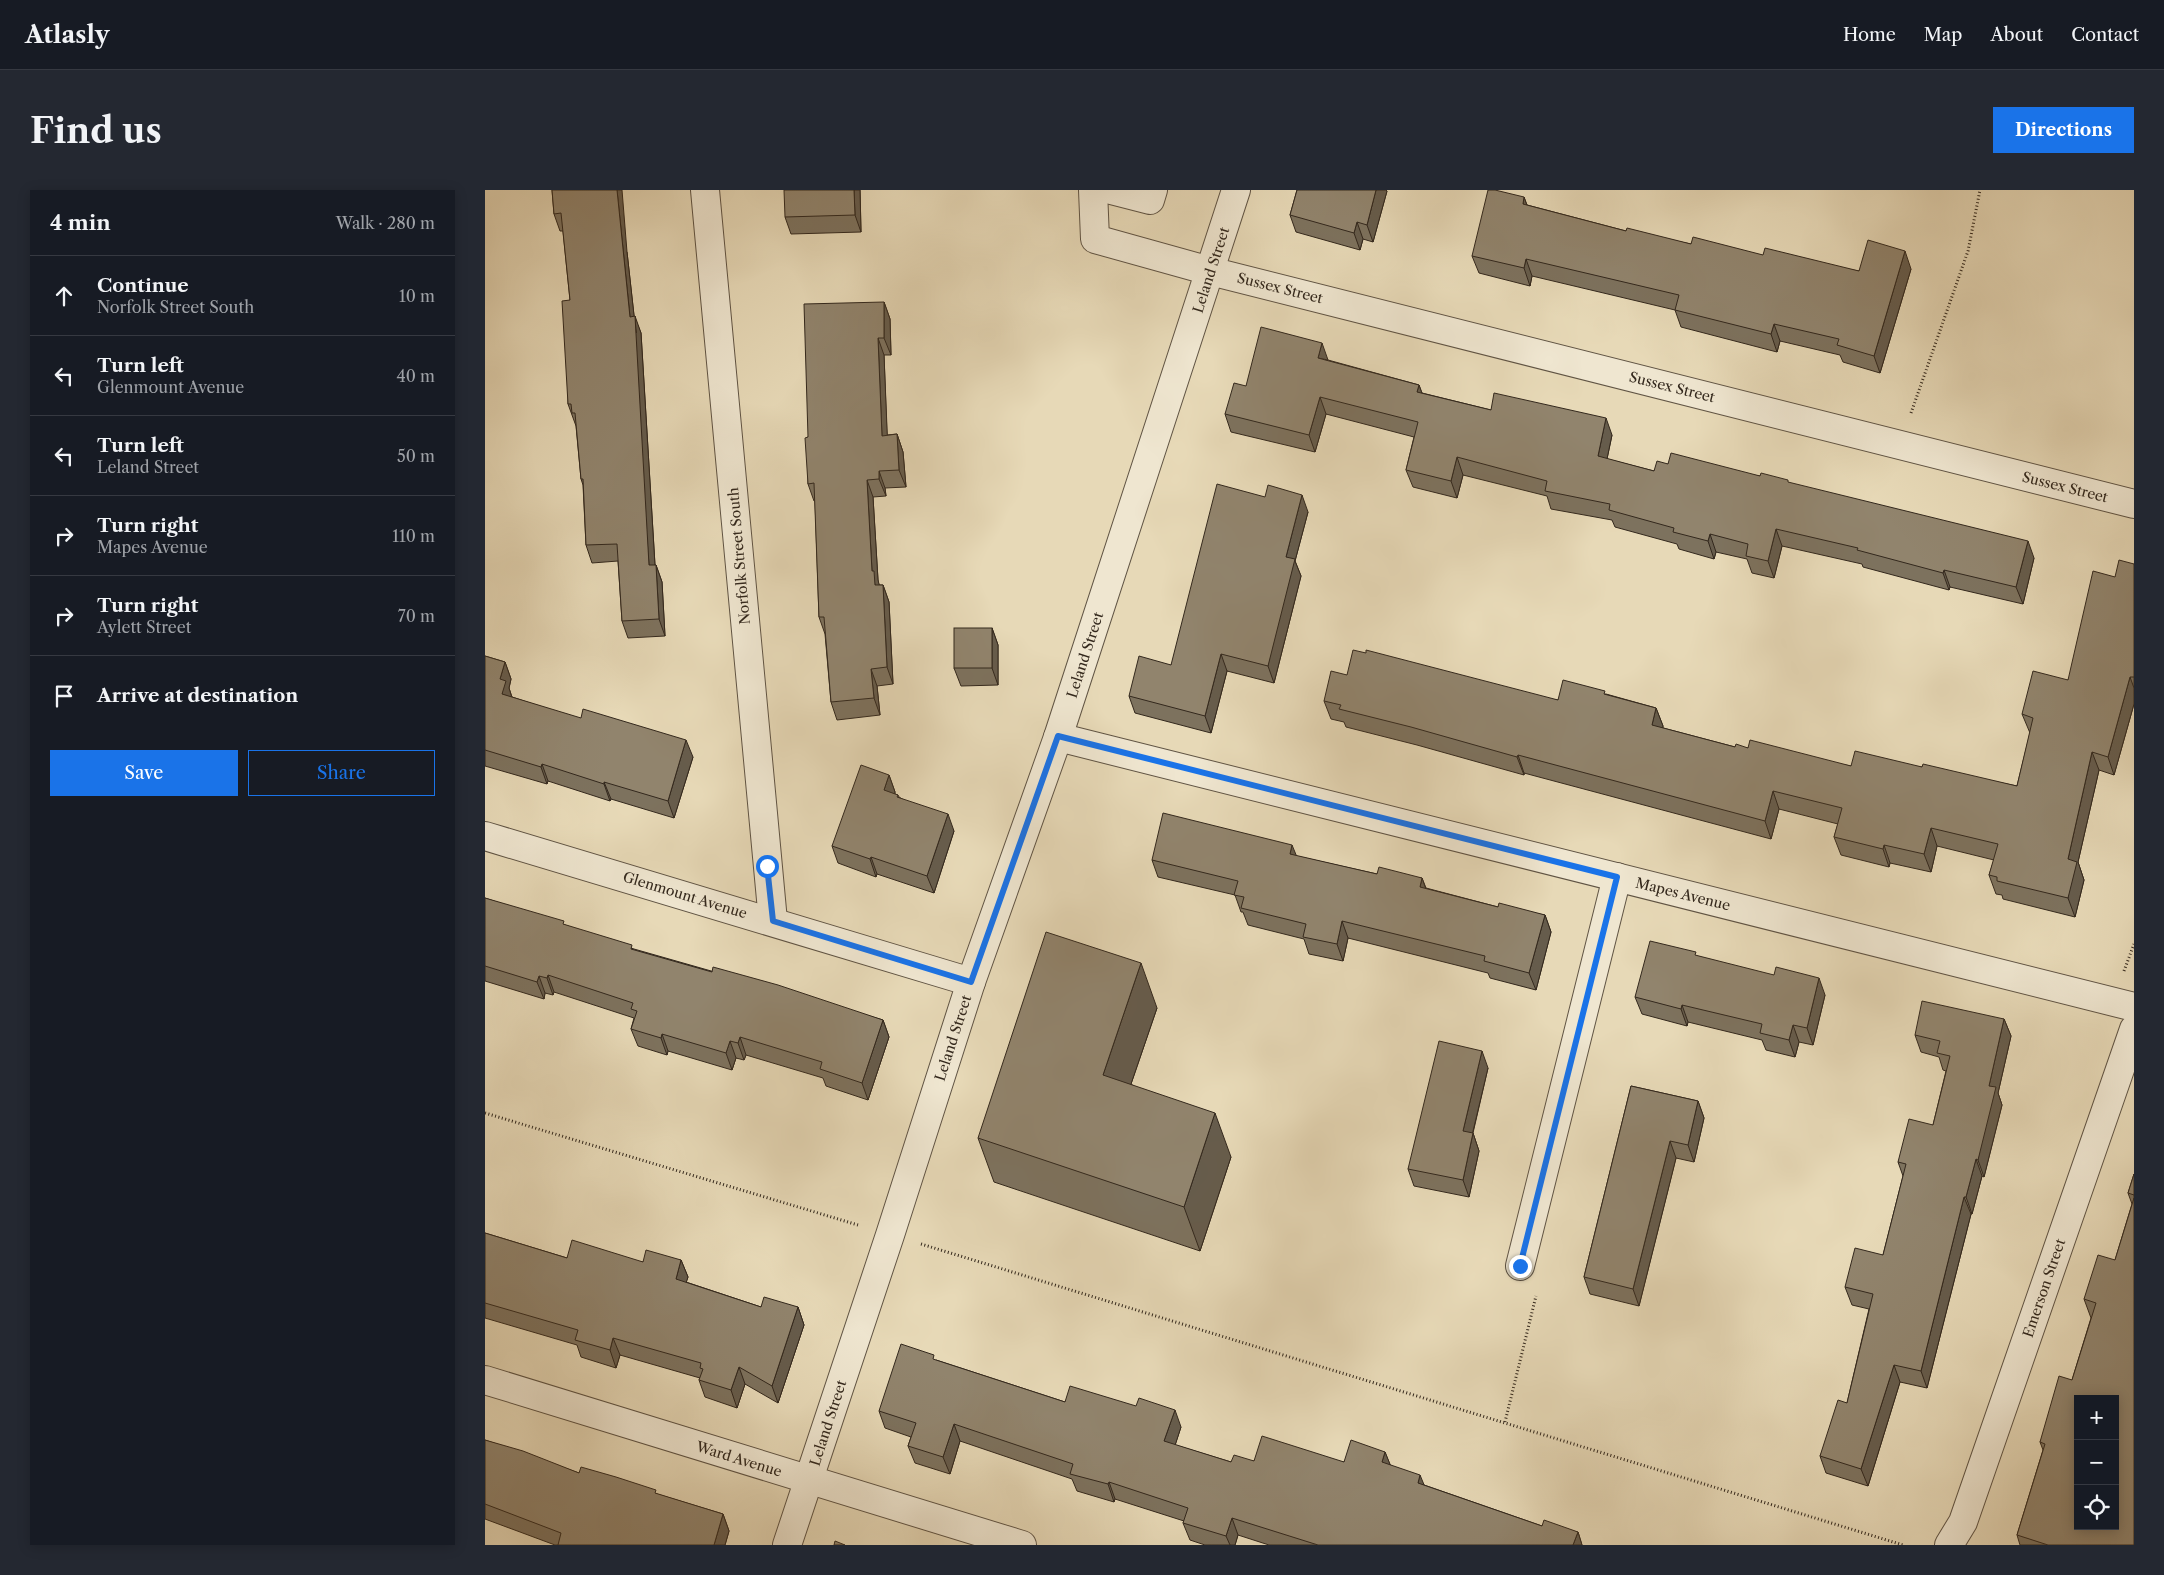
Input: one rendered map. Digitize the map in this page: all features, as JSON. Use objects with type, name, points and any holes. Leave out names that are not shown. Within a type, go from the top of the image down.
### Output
[{"type":"street","name":"Norfolk Street South","points":[[705,190],[773,921]]},
{"type":"street","name":"Sussex Street","points":[[1093,190],[1095,239],[1211,271],[2134,504]]},
{"type":"street","points":[[1111,190],[1150,200],[1153,190]]},
{"type":"street","name":"Leland Street","points":[[787,1545],[971,982],[1058,736],[1236,190]]},
{"type":"street","name":"Mapes Avenue","points":[[1058,736],[2134,1007]]},
{"type":"street","name":"Glenmount Avenue","points":[[485,836],[971,982]]},
{"type":"street","points":[[1520,1266],[1617,877]]},
{"type":"street","name":"Emerson Street","points":[[1949,1545],[1963,1522],[2134,1029]]},
{"type":"street","name":"Ward Avenue","points":[[485,1380],[1023,1545]]},
{"type":"path","points":[[1899,444],[1968,251],[1980,190]]},
{"type":"path","points":[[485,1113],[863,1227]]},
{"type":"path","points":[[916,1243],[1903,1545]]},
{"type":"path","points":[[1505,1422],[1537,1292]]},
{"type":"building","points":[[552,190],[617,190],[630,317],[635,316],[649,565],[656,565],[659,619],[622,621],[617,544],[586,545],[583,479],[581,479],[575,413],[572,413],[571,404],[568,404],[562,301],[570,300],[561,213],[554,214]]},
{"type":"building","points":[[784,190],[854,190],[855,215],[785,217]]},
{"type":"building","points":[[1297,190],[1376,190],[1367,225],[1357,222],[1354,233],[1290,215]]},
{"type":"building","points":[[1488,190],[1524,197],[1523,204],[1626,231],[1627,228],[1691,244],[1693,237],[1763,255],[1765,248],[1859,271],[1868,240],[1905,251],[1874,356],[1837,345],[1839,339],[1774,324],[1771,334],[1675,310],[1679,295],[1526,259],[1524,268],[1472,256]]},
{"type":"building","points":[[884,302],[884,338],[878,338],[882,436],[897,434],[899,470],[879,471],[879,479],[867,480],[872,571],[874,571],[875,585],[883,585],[887,667],[871,669],[874,698],[831,702],[824,617],[819,617],[814,483],[808,484],[805,438],[808,437],[804,304]]},
{"type":"building","points":[[1261,327],[1322,343],[1318,358],[1419,385],[1417,392],[1491,410],[1494,393],[1606,418],[1598,456],[1654,471],[1657,461],[1668,464],[1671,453],[1760,476],[1761,473],[1788,480],[1788,482],[2028,541],[2016,587],[1944,570],[1943,573],[1857,550],[1858,548],[1776,529],[1768,561],[1746,556],[1748,544],[1710,534],[1708,541],[1673,532],[1674,528],[1609,510],[1610,504],[1545,491],[1547,481],[1457,457],[1451,481],[1406,470],[1418,422],[1320,397],[1309,435],[1225,414],[1234,383],[1246,386]]},
{"type":"building","points":[[1217,484],[1265,497],[1268,485],[1302,495],[1286,557],[1295,559],[1268,666],[1221,654],[1205,716],[1129,696],[1139,656],[1171,665]]},
{"type":"building","points":[[2119,560],[2134,564],[2134,677],[2130,677],[2108,757],[2092,752],[2068,859],[2077,862],[2068,898],[1997,881],[1997,877],[1989,875],[1998,844],[1931,828],[1924,854],[1884,845],[1883,849],[1834,837],[1842,808],[1773,791],[1765,821],[1339,709],[1341,705],[1324,701],[1331,671],[1347,675],[1353,650],[1366,653],[1366,650],[1558,700],[1563,680],[1605,691],[1604,694],[1656,708],[1652,725],[1735,747],[1736,744],[1748,748],[1750,740],[1851,766],[1855,751],[1922,767],[1923,764],[2017,786],[2033,718],[2022,714],[2033,671],[2068,680],[2093,571],[2115,577]]},
{"type":"building","points":[[954,628],[992,628],[992,668],[954,668]]},
{"type":"building","points":[[485,656],[505,662],[500,679],[506,681],[502,694],[581,718],[583,709],[686,740],[668,801],[604,782],[604,784],[542,764],[541,767],[485,750]]},
{"type":"building","points":[[861,765],[889,775],[884,790],[898,795],[897,797],[948,814],[927,876],[832,846]]},
{"type":"building","points":[[1163,813],[1292,845],[1290,854],[1377,874],[1379,867],[1422,878],[1420,887],[1498,907],[1499,903],[1545,915],[1529,973],[1484,961],[1485,956],[1342,921],[1337,944],[1303,937],[1306,924],[1241,908],[1244,897],[1234,895],[1238,881],[1152,860]]},
{"type":"building","points":[[485,898],[564,921],[563,924],[632,945],[631,949],[712,972],[713,967],[778,985],[883,1020],[862,1083],[820,1069],[822,1062],[740,1037],[738,1043],[730,1041],[726,1053],[662,1034],[661,1038],[631,1029],[637,1011],[631,1009],[633,1003],[548,975],[547,978],[539,976],[537,982],[485,966]]},
{"type":"building","points":[[1046,932],[1141,963],[1103,1075],[1215,1113],[1184,1207],[978,1138]]},
{"type":"building","points":[[1650,941],[1696,952],[1695,955],[1774,975],[1776,967],[1819,978],[1807,1028],[1793,1025],[1789,1040],[1760,1033],[1762,1024],[1682,1005],[1681,1009],[1635,997]]},
{"type":"building","points":[[1922,1001],[2004,1019],[1989,1086],[1996,1087],[1978,1160],[1976,1159],[1966,1197],[1964,1197],[1921,1371],[1894,1365],[1861,1469],[1820,1456],[1838,1400],[1847,1403],[1873,1294],[1845,1287],[1855,1248],[1883,1255],[1906,1164],[1898,1162],[1909,1119],[1933,1125],[1950,1056],[1937,1053],[1940,1041],[1915,1035]]},
{"type":"building","points":[[1439,1041],[1482,1051],[1463,1131],[1473,1133],[1463,1180],[1408,1169]]},
{"type":"building","points":[[1631,1086],[1698,1101],[1688,1145],[1670,1141],[1633,1289],[1584,1277]]},
{"type":"building","points":[[2134,1174],[2134,1195],[2128,1193]]},
{"type":"building","points":[[2134,1198],[2134,1545],[2048,1545],[2017,1535],[2045,1444],[2040,1442],[2059,1376],[2072,1380],[2096,1303],[2084,1299],[2098,1255],[2115,1260]]},
{"type":"building","points":[[485,1233],[567,1258],[572,1240],[643,1262],[646,1250],[681,1260],[676,1279],[761,1307],[764,1297],[798,1307],[772,1386],[739,1367],[731,1390],[699,1380],[703,1369],[700,1368],[701,1363],[613,1338],[610,1350],[575,1340],[578,1330],[485,1303]]},
{"type":"building","points":[[901,1344],[934,1355],[933,1359],[1065,1402],[1070,1386],[1136,1406],[1139,1398],[1175,1410],[1164,1441],[1231,1462],[1234,1455],[1254,1461],[1262,1436],[1344,1462],[1351,1440],[1385,1452],[1382,1462],[1420,1475],[1418,1483],[1542,1526],[1544,1520],[1578,1532],[1573,1545],[1318,1545],[1232,1518],[1226,1536],[1183,1523],[1188,1508],[1109,1482],[1108,1484],[1070,1474],[1073,1464],[954,1424],[943,1457],[908,1446],[916,1423],[879,1411]]},
{"type":"building","points":[[485,1440],[523,1451],[579,1473],[581,1467],[656,1490],[655,1493],[723,1514],[714,1545],[558,1545],[561,1533],[485,1504]]},
{"type":"building","points":[[835,1541],[845,1545],[834,1545]]},
{"type":"route","points":[[767,866],[773,921],[971,982],[1058,736],[1617,877],[1520,1266]]}]
